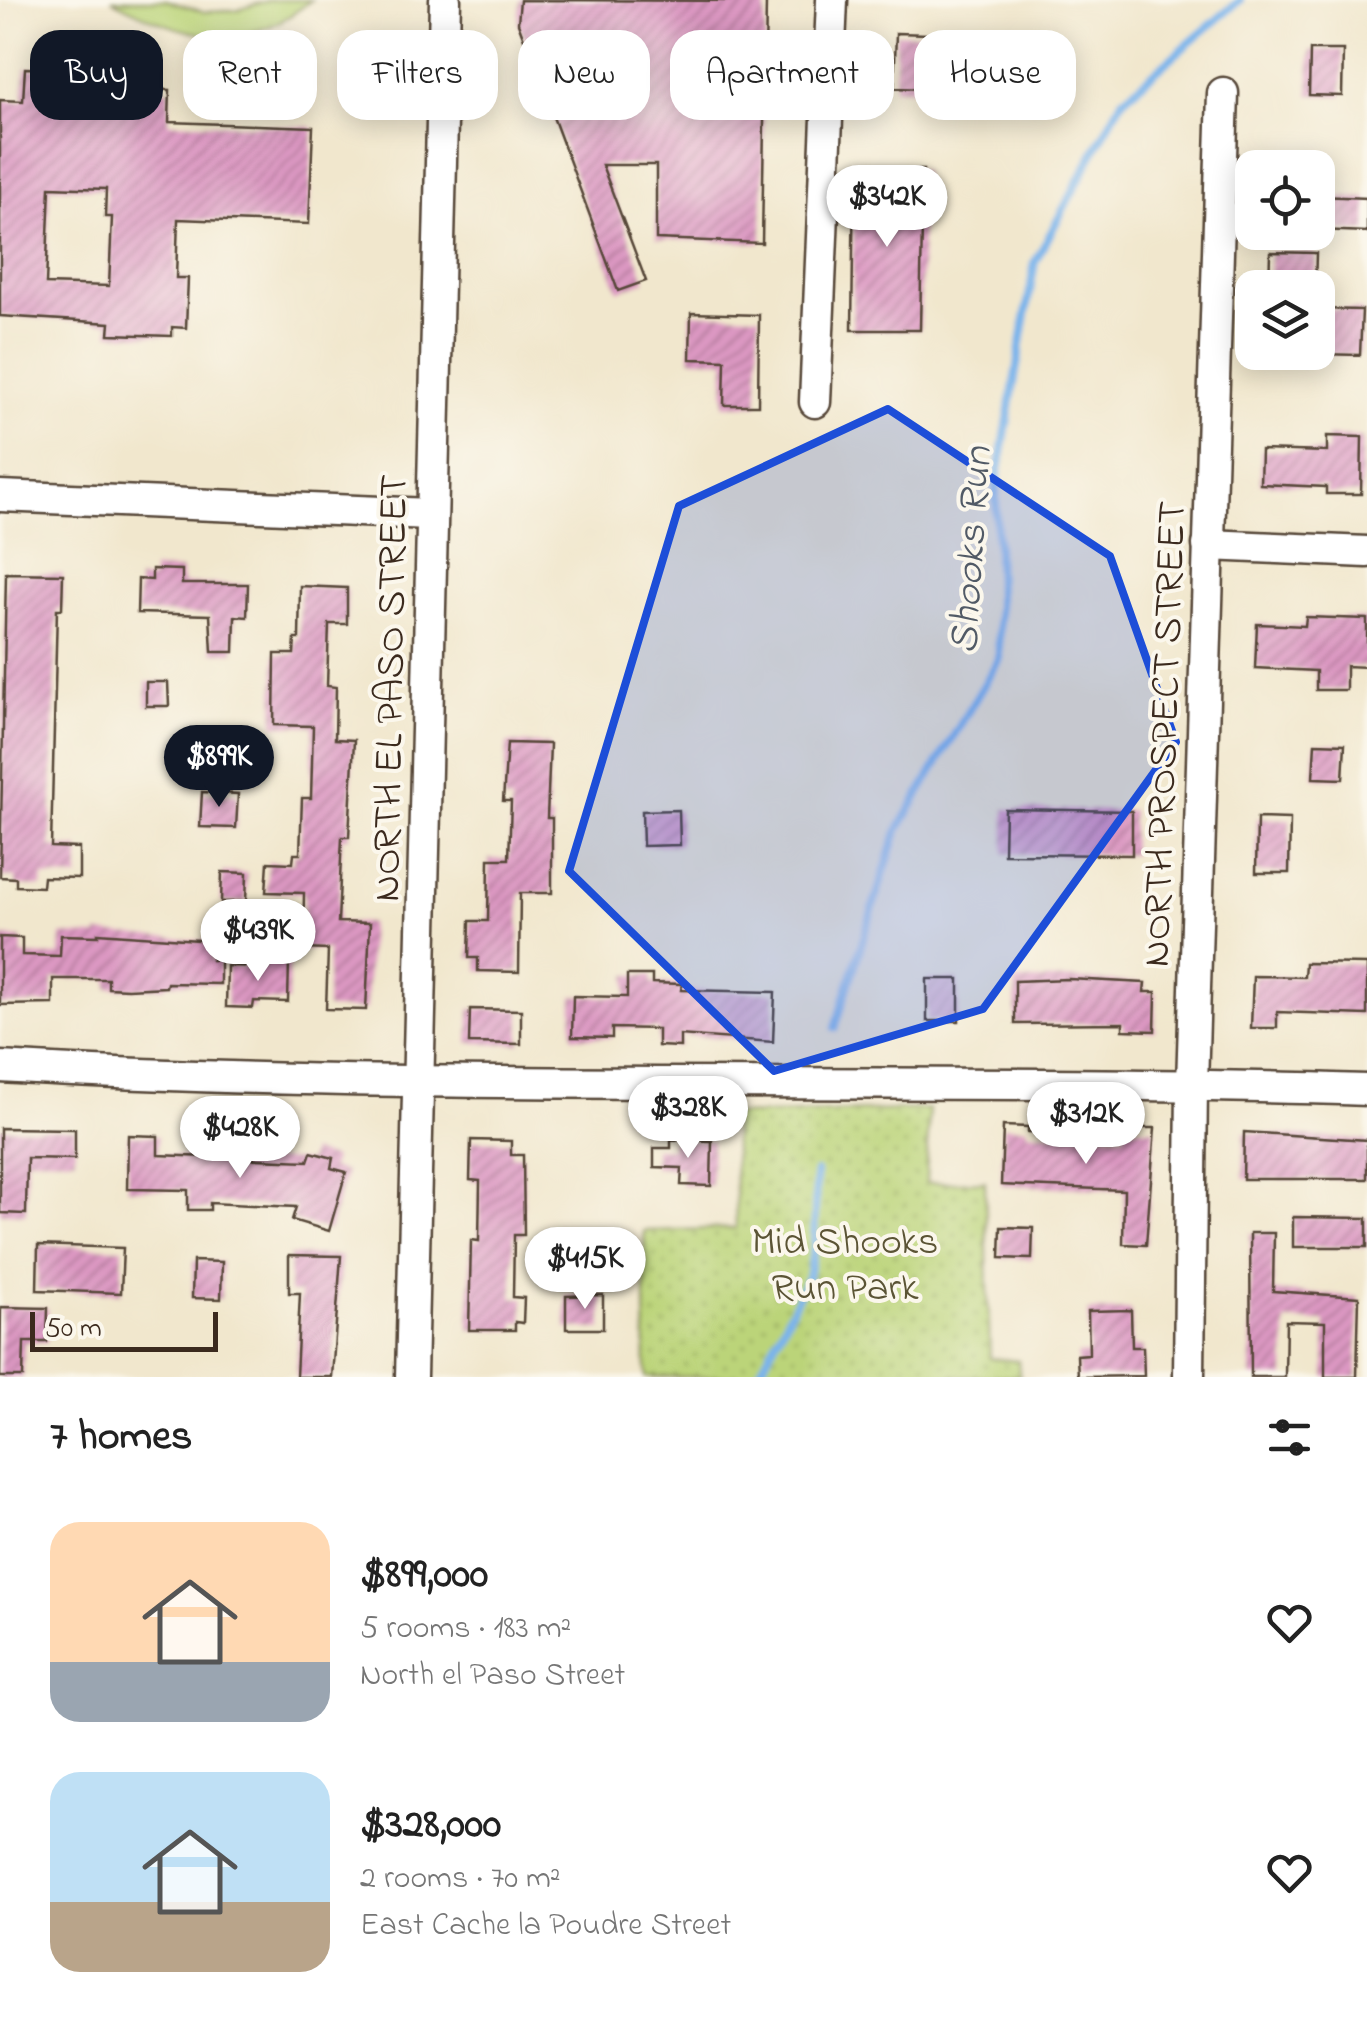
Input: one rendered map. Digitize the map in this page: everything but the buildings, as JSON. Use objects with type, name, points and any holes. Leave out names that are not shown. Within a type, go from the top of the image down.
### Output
[{"type":"street","name":"NORTH EL PASO STREET","points":[[411,1377],[422,1084],[430,514],[445,0]]},
{"type":"street","points":[[815,402],[832,0]]},
{"type":"street","name":"NORTH PROSPECT STREET","points":[[1189,1377],[1192,1084],[1222,94]]},
{"type":"street","points":[[0,496],[430,514]]},
{"type":"street","points":[[1208,545],[1367,552]]},
{"type":"street","points":[[0,1067],[422,1084],[1192,1084],[1367,1090]]},
{"type":"highlighted area","points":[[888,409],[1110,556],[1176,742],[983,1009],[774,1071],[569,871],[679,506]]},
{"type":"green space","points":[[112,0],[165,0],[204,12],[238,10],[269,0],[311,0],[261,30],[185,30]]},
{"type":"green space","name":"Mid Shooks Run Park","points":[[929,1109],[926,1183],[985,1181],[990,1358],[1018,1361],[1020,1377],[646,1377],[644,1231],[736,1228],[733,1115]]},
{"type":"waterway","name":"Shooks Run","points":[[835,1028],[897,832],[999,659],[996,488],[1035,262],[1122,100],[1240,0]]},
{"type":"waterway","name":"Shooks Run","points":[[757,1377],[808,1277],[814,1247],[816,1172]]}]
